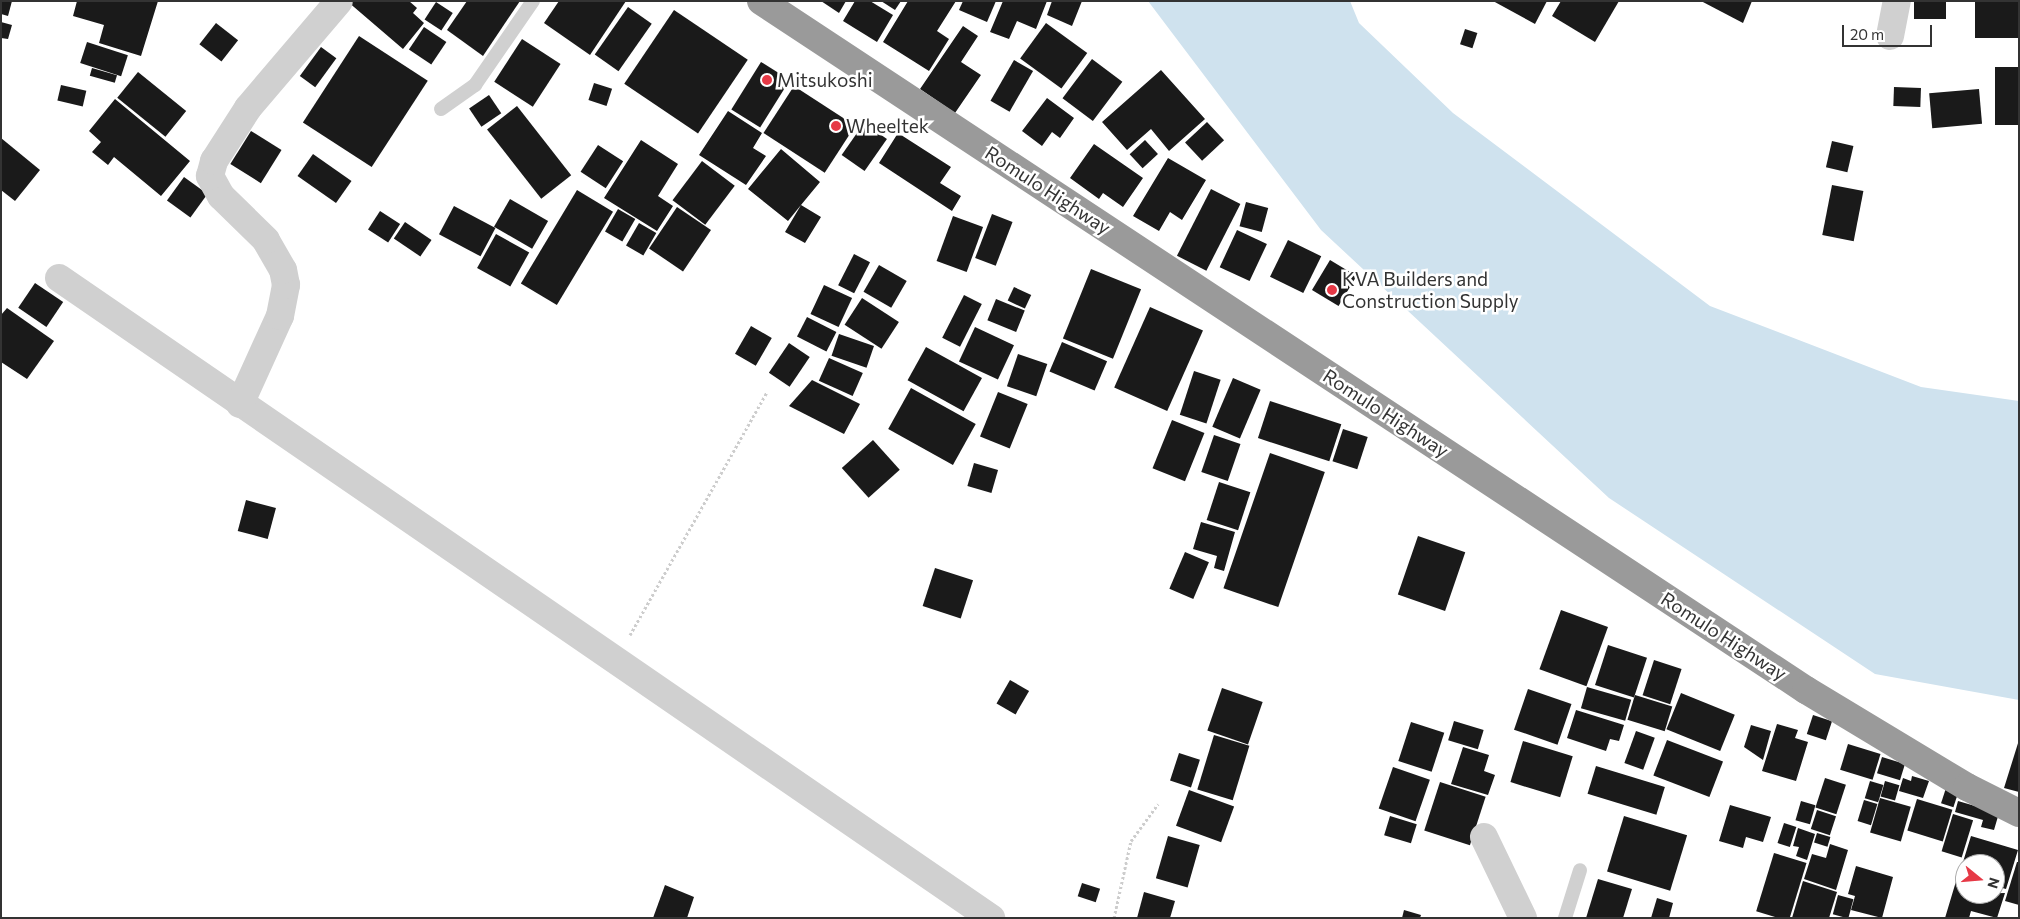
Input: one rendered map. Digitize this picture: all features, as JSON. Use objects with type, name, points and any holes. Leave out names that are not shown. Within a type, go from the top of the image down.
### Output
[{"type":"highway","name":"Romulo Highway","points":[[761,1],[1806,690],[1967,788],[2019,813]]},
{"type":"street","points":[[240,404],[280,316],[286,285],[276,255],[222,196],[210,176],[214,161],[248,108],[339,1]]},
{"type":"street","points":[[1890,36],[1897,1]]},
{"type":"street","points":[[58,278],[990,918]]},
{"type":"street","points":[[1484,837],[1523,918]]},
{"type":"lane","points":[[441,109],[475,85],[533,1]]},
{"type":"lane","points":[[1565,918],[1580,870]]},
{"type":"path","points":[[615,662],[767,392]]},
{"type":"path","points":[[1114,918],[1131,841],[1158,804]]},
{"type":"water","points":[[1148,1],[1350,1],[1359,23],[1453,113],[1710,306],[1921,387],[2019,401],[2019,700],[1875,674],[1609,498],[1321,230]]},
{"type":"building","points":[[1,1],[12,1],[8,16],[1,14]]},
{"type":"building","points":[[77,1],[158,1],[141,56],[99,43],[104,25],[73,16]]},
{"type":"building","points":[[347,1],[409,1],[417,8],[413,13],[424,23],[403,49]]},
{"type":"building","points":[[467,1],[520,1],[483,56],[447,30]]},
{"type":"building","points":[[559,1],[626,1],[590,55],[544,23]]},
{"type":"building","points":[[821,1],[846,1],[839,13]]},
{"type":"building","points":[[855,1],[870,1],[893,15],[877,42],[843,21]]},
{"type":"building","points":[[881,1],[901,1],[895,10]]},
{"type":"building","points":[[908,1],[956,1],[937,31],[949,39],[929,71],[883,42]]},
{"type":"building","points":[[963,1],[996,1],[987,22],[959,10]]},
{"type":"building","points":[[1003,1],[1047,1],[1036,29],[1017,21],[1009,39],[990,32]]},
{"type":"building","points":[[1052,1],[1082,1],[1072,26],[1047,15]]},
{"type":"building","points":[[1493,1],[1547,1],[1535,24]]},
{"type":"building","points":[[1561,1],[1619,1],[1595,42],[1552,16]]},
{"type":"building","points":[[1701,1],[1752,1],[1743,23]]},
{"type":"building","points":[[1914,1],[1946,1],[1946,19],[1914,19]]},
{"type":"building","points":[[1975,1],[2019,1],[2019,38],[1975,38]]},
{"type":"building","points":[[436,2],[453,13],[441,31],[425,20]]},
{"type":"building","points":[[628,7],[652,24],[618,71],[595,55]]},
{"type":"building","points":[[674,10],[748,60],[698,134],[624,84]]},
{"type":"building","points":[[1,22],[12,25],[8,39],[1,38]]},
{"type":"building","points":[[216,23],[238,40],[221,62],[199,44]]},
{"type":"building","points":[[1046,23],[1087,53],[1061,89],[1020,59]]},
{"type":"building","points":[[963,26],[978,36],[961,62],[981,75],[955,113],[920,89]]},
{"type":"building","points":[[424,27],[446,42],[431,64],[409,49]]},
{"type":"building","points":[[1465,29],[1477,33],[1472,48],[1460,44]]},
{"type":"building","points":[[359,36],[428,81],[372,167],[303,122]]},
{"type":"building","points":[[522,39],[561,64],[533,107],[494,82]]},
{"type":"building","points":[[87,42],[128,55],[121,76],[80,63]]},
{"type":"building","points":[[321,47],[336,58],[315,87],[300,76]]},
{"type":"building","points":[[1092,59],[1122,82],[1093,121],[1063,98]]},
{"type":"building","points":[[1014,60],[1033,71],[1010,112],[990,101]]},
{"type":"building","points":[[761,62],[790,80],[760,128],[731,109]]},
{"type":"building","points":[[1995,67],[2019,67],[2019,125],[1995,125]]},
{"type":"building","points":[[92,68],[117,75],[115,83],[90,76]]},
{"type":"building","points":[[1161,70],[1205,119],[1169,151],[1151,129],[1127,150],[1102,122]]},
{"type":"building","points":[[138,72],[186,111],[165,137],[117,98]]},
{"type":"building","points":[[594,83],[612,89],[607,106],[588,100]]},
{"type":"building","points":[[61,85],[86,91],[83,106],[57,101]]},
{"type":"building","points":[[794,86],[855,126],[825,173],[764,133]]},
{"type":"building","points":[[1894,87],[1921,88],[1920,107],[1893,106]]},
{"type":"building","points":[[1979,89],[1982,124],[1932,128],[1929,93]]},
{"type":"building","points":[[489,95],[501,113],[481,127],[469,108]]},
{"type":"building","points":[[1047,98],[1074,118],[1060,138],[1052,132],[1042,146],[1022,131]]},
{"type":"building","points":[[115,99],[190,161],[161,196],[114,157],[108,165],[92,152],[101,142],[89,131]]},
{"type":"building","points":[[517,106],[571,175],[541,199],[487,129]]},
{"type":"building","points":[[728,111],[762,133],[753,148],[766,156],[746,185],[699,155]]},
{"type":"building","points":[[1207,122],[1224,140],[1202,161],[1185,142]]},
{"type":"building","points":[[864,123],[887,139],[865,171],[842,155]]},
{"type":"building","points":[[251,131],[282,150],[261,183],[230,164]]},
{"type":"building","points":[[898,133],[951,167],[940,183],[961,196],[952,211],[879,163]]},
{"type":"building","points":[[1,138],[40,170],[15,201],[1,190]]},
{"type":"building","points":[[641,140],[678,164],[658,196],[673,206],[657,231],[604,198]]},
{"type":"building","points":[[1145,140],[1158,154],[1143,168],[1130,154]]},
{"type":"building","points":[[1832,141],[1853,146],[1847,172],[1826,167]]},
{"type":"building","points":[[1094,144],[1143,178],[1123,207],[1103,193],[1099,199],[1070,178]]},
{"type":"building","points":[[598,145],[623,161],[606,188],[581,172]]},
{"type":"building","points":[[781,149],[820,182],[788,221],[748,189]]},
{"type":"building","points":[[313,154],[352,181],[336,203],[298,176]]},
{"type":"building","points":[[1168,158],[1206,180],[1182,220],[1170,212],[1159,231],[1133,216]]},
{"type":"building","points":[[702,161],[735,186],[705,225],[673,200]]},
{"type":"building","points":[[184,177],[207,194],[190,218],[167,200]]},
{"type":"building","points":[[1832,185],[1863,191],[1854,241],[1822,235]]},
{"type":"building","points":[[1211,189],[1240,204],[1206,271],[1177,256]]},
{"type":"building","points":[[577,190],[613,212],[557,305],[521,283]]},
{"type":"building","points":[[510,199],[548,221],[532,249],[494,227]]},
{"type":"building","points":[[1246,202],[1268,208],[1262,232],[1240,226]]},
{"type":"building","points":[[801,205],[821,217],[805,243],[785,232]]},
{"type":"building","points":[[454,206],[495,228],[480,256],[439,234]]},
{"type":"building","points":[[677,207],[711,230],[683,271],[649,248]]},
{"type":"building","points":[[618,209],[635,219],[622,242],[605,232]]},
{"type":"building","points":[[380,211],[400,224],[388,243],[368,229]]},
{"type":"building","points":[[992,214],[1013,222],[996,266],[975,258]]},
{"type":"building","points":[[953,216],[983,227],[967,272],[937,261]]},
{"type":"building","points":[[405,222],[432,240],[420,256],[394,239]]},
{"type":"building","points":[[639,223],[656,233],[643,256],[626,246]]},
{"type":"building","points":[[1237,230],[1267,244],[1250,281],[1220,267]]},
{"type":"building","points":[[496,234],[529,252],[510,287],[477,268]]},
{"type":"building","points":[[1288,240],[1321,256],[1303,293],[1270,277]]},
{"type":"building","points":[[854,254],[870,262],[854,293],[838,285]]},
{"type":"building","points":[[1330,260],[1357,276],[1339,306],[1312,290]]},
{"type":"building","points":[[879,265],[907,281],[891,308],[864,292]]},
{"type":"building","points":[[1091,269],[1141,289],[1113,359],[1063,339]]},
{"type":"building","points":[[35,283],[63,302],[46,327],[18,308]]},
{"type":"building","points":[[824,285],[852,298],[839,327],[810,314]]},
{"type":"building","points":[[1014,287],[1031,295],[1025,309],[1008,301]]},
{"type":"building","points":[[964,295],[982,304],[960,347],[942,338]]},
{"type":"building","points":[[862,298],[899,322],[881,349],[845,325]]},
{"type":"building","points":[[996,299],[1025,311],[1016,332],[987,320]]},
{"type":"building","points":[[1150,307],[1203,331],[1167,411],[1114,387]]},
{"type":"building","points":[[7,308],[54,341],[27,379],[1,362],[1,315]]},
{"type":"building","points":[[807,317],[836,332],[826,352],[797,337]]},
{"type":"building","points":[[751,326],[772,338],[756,366],[735,354]]},
{"type":"building","points":[[975,327],[1014,345],[998,380],[959,361]]},
{"type":"building","points":[[839,334],[874,346],[866,368],[832,356]]},
{"type":"building","points":[[1062,342],[1107,361],[1095,391],[1049,371]]},
{"type":"building","points":[[789,343],[810,357],[790,387],[769,373]]},
{"type":"building","points":[[926,347],[982,378],[964,411],[908,380]]},
{"type":"building","points":[[1018,354],[1047,364],[1036,396],[1007,386]]},
{"type":"building","points":[[829,358],[863,373],[853,396],[819,381]]},
{"type":"building","points":[[1194,371],[1221,380],[1206,423],[1180,415]]},
{"type":"building","points":[[1233,378],[1261,390],[1240,439],[1212,427]]},
{"type":"building","points":[[812,380],[860,404],[844,434],[789,406]]},
{"type":"building","points":[[911,388],[976,424],[953,465],[888,429]]},
{"type":"building","points":[[998,392],[1028,404],[1010,448],[980,437]]},
{"type":"building","points":[[1270,401],[1341,424],[1329,461],[1258,438]]},
{"type":"building","points":[[1172,420],[1204,433],[1185,481],[1153,468]]},
{"type":"building","points":[[1343,429],[1368,437],[1357,469],[1332,461]]},
{"type":"building","points":[[1214,435],[1240,444],[1228,481],[1201,472]]},
{"type":"building","points":[[873,440],[900,470],[869,498],[842,468]]},
{"type":"building","points":[[1270,453],[1325,472],[1278,607],[1223,588]]},
{"type":"building","points":[[974,463],[998,470],[991,493],[967,486]]},
{"type":"building","points":[[1219,482],[1250,492],[1238,530],[1207,520]]},
{"type":"building","points":[[246,500],[276,508],[268,539],[238,531]]},
{"type":"building","points":[[1201,522],[1235,532],[1224,571],[1214,568],[1217,556],[1193,549]]},
{"type":"building","points":[[1418,536],[1465,552],[1445,611],[1398,595]]},
{"type":"building","points":[[1185,552],[1209,562],[1193,599],[1169,589]]},
{"type":"building","points":[[935,568],[973,580],[961,618],[923,606]]},
{"type":"building","points":[[1561,610],[1608,627],[1586,686],[1539,669]]},
{"type":"building","points":[[1608,645],[1647,658],[1634,698],[1595,685]]},
{"type":"building","points":[[1654,660],[1682,669],[1670,704],[1643,695]]},
{"type":"building","points":[[1010,680],[1029,691],[1016,714],[996,703]]},
{"type":"building","points":[[1587,687],[1631,700],[1625,721],[1581,708]]},
{"type":"building","points":[[1222,688],[1263,702],[1248,745],[1207,731]]},
{"type":"building","points":[[1528,689],[1571,704],[1557,745],[1514,730]]},
{"type":"building","points":[[1681,693],[1735,715],[1720,751],[1666,729]]},
{"type":"building","points":[[1635,695],[1672,706],[1665,731],[1627,720]]},
{"type":"building","points":[[1576,710],[1624,725],[1619,741],[1610,739],[1606,751],[1567,738]]},
{"type":"building","points":[[1813,715],[1832,721],[1826,740],[1807,734]]},
{"type":"building","points":[[1454,721],[1484,730],[1478,749],[1448,740]]},
{"type":"building","points":[[1411,722],[1444,733],[1432,772],[1398,761]]},
{"type":"building","points":[[1777,724],[1798,730],[1795,738],[1808,742],[1796,781],[1762,771]]},
{"type":"building","points":[[1751,725],[1771,731],[1763,760],[1744,747]]},
{"type":"building","points":[[1636,731],[1655,738],[1643,770],[1624,763]]},
{"type":"building","points":[[1214,735],[1249,746],[1233,800],[1197,790]]},
{"type":"building","points":[[1667,740],[1723,762],[1709,797],[1653,775]]},
{"type":"building","points":[[2019,740],[2019,792],[2004,788]]},
{"type":"building","points":[[1523,741],[1573,756],[1560,797],[1510,782]]},
{"type":"building","points":[[1848,744],[1881,754],[1873,780],[1840,770]]},
{"type":"building","points":[[1463,747],[1489,755],[1484,771],[1495,775],[1488,795],[1451,784]]},
{"type":"building","points":[[1179,753],[1200,760],[1191,787],[1170,781]]},
{"type":"building","points":[[1882,757],[1905,764],[1900,780],[1877,773]]},
{"type":"building","points":[[1596,766],[1665,787],[1656,815],[1588,794]]},
{"type":"building","points":[[1393,767],[1430,780],[1416,821],[1379,809]]},
{"type":"building","points":[[1912,776],[1929,781],[1923,798],[1899,791],[1903,778],[1911,781]]},
{"type":"building","points":[[1825,778],[1846,785],[1836,814],[1815,807]]},
{"type":"building","points":[[1870,781],[1883,785],[1878,802],[1865,798]]},
{"type":"building","points":[[1885,781],[1899,785],[1895,801],[1881,796]]},
{"type":"building","points":[[1440,782],[1486,797],[1470,845],[1424,831]]},
{"type":"building","points":[[1946,788],[1958,792],[1953,807],[1941,803]]},
{"type":"building","points":[[1189,790],[1234,806],[1221,842],[1176,826]]},
{"type":"building","points":[[1880,798],[1911,807],[1901,841],[1870,833]]},
{"type":"building","points":[[1917,799],[1952,810],[1943,841],[1907,831]]},
{"type":"building","points":[[1864,800],[1877,804],[1871,825],[1858,821]]},
{"type":"building","points":[[1801,801],[1815,805],[1810,824],[1795,820]]},
{"type":"building","points":[[1958,801],[1999,813],[1994,830],[1981,827],[1983,820],[1955,812]]},
{"type":"building","points":[[1730,805],[1771,817],[1763,842],[1746,837],[1743,848],[1719,841]]},
{"type":"building","points":[[1817,810],[1836,816],[1830,835],[1811,829]]},
{"type":"building","points":[[1953,814],[1973,820],[1963,854],[1955,855],[1942,851]]},
{"type":"building","points":[[1390,816],[1417,824],[1411,843],[1384,835]]},
{"type":"building","points":[[1624,816],[1687,835],[1670,891],[1607,871]]},
{"type":"building","points":[[1784,823],[1796,827],[1790,847],[1778,843]]},
{"type":"building","points":[[1798,828],[1815,834],[1807,860],[1796,856],[1799,847],[1793,846]]},
{"type":"building","points":[[1817,833],[1830,837],[1827,847],[1814,843]]},
{"type":"building","points":[[1168,836],[1200,845],[1188,887],[1156,878]]},
{"type":"building","points":[[1971,836],[2018,850],[2006,889],[2005,854],[1965,854]]},
{"type":"building","points":[[1830,844],[1848,850],[1836,890],[1804,879],[1812,854],[1826,858]]},
{"type":"building","points":[[1774,853],[1807,863],[1790,918],[1778,918],[1756,911]]},
{"type":"building","points":[[2017,862],[2019,862],[2019,905],[2005,901]]},
{"type":"building","points":[[1856,866],[1893,877],[1882,918],[1851,910],[1855,896],[1848,894]]},
{"type":"building","points":[[1598,879],[1632,889],[1623,918],[1586,918]]},
{"type":"building","points":[[1803,881],[1837,892],[1829,918],[1792,918]]},
{"type":"building","points":[[1082,883],[1100,889],[1096,902],[1078,896]]},
{"type":"building","points":[[665,885],[694,897],[687,918],[653,918]]},
{"type":"building","points":[[1955,885],[1955,904],[2001,904],[1997,918],[1971,911],[1969,918],[1945,918]]},
{"type":"building","points":[[1144,892],[1175,901],[1170,918],[1137,918]]},
{"type":"building","points":[[1838,895],[1853,899],[1848,918],[1833,914]]},
{"type":"building","points":[[1657,898],[1673,903],[1669,918],[1651,918]]},
{"type":"building","points":[[1404,910],[1421,915],[1420,918],[1402,918]]},
{"type":"place","name":"Mitsukoshi","points":[[767,80]]},
{"type":"place","name":"Wheeltek","points":[[836,126]]},
{"type":"place","name":"KVA Builders and Construction Supply","points":[[1332,290]]}]
